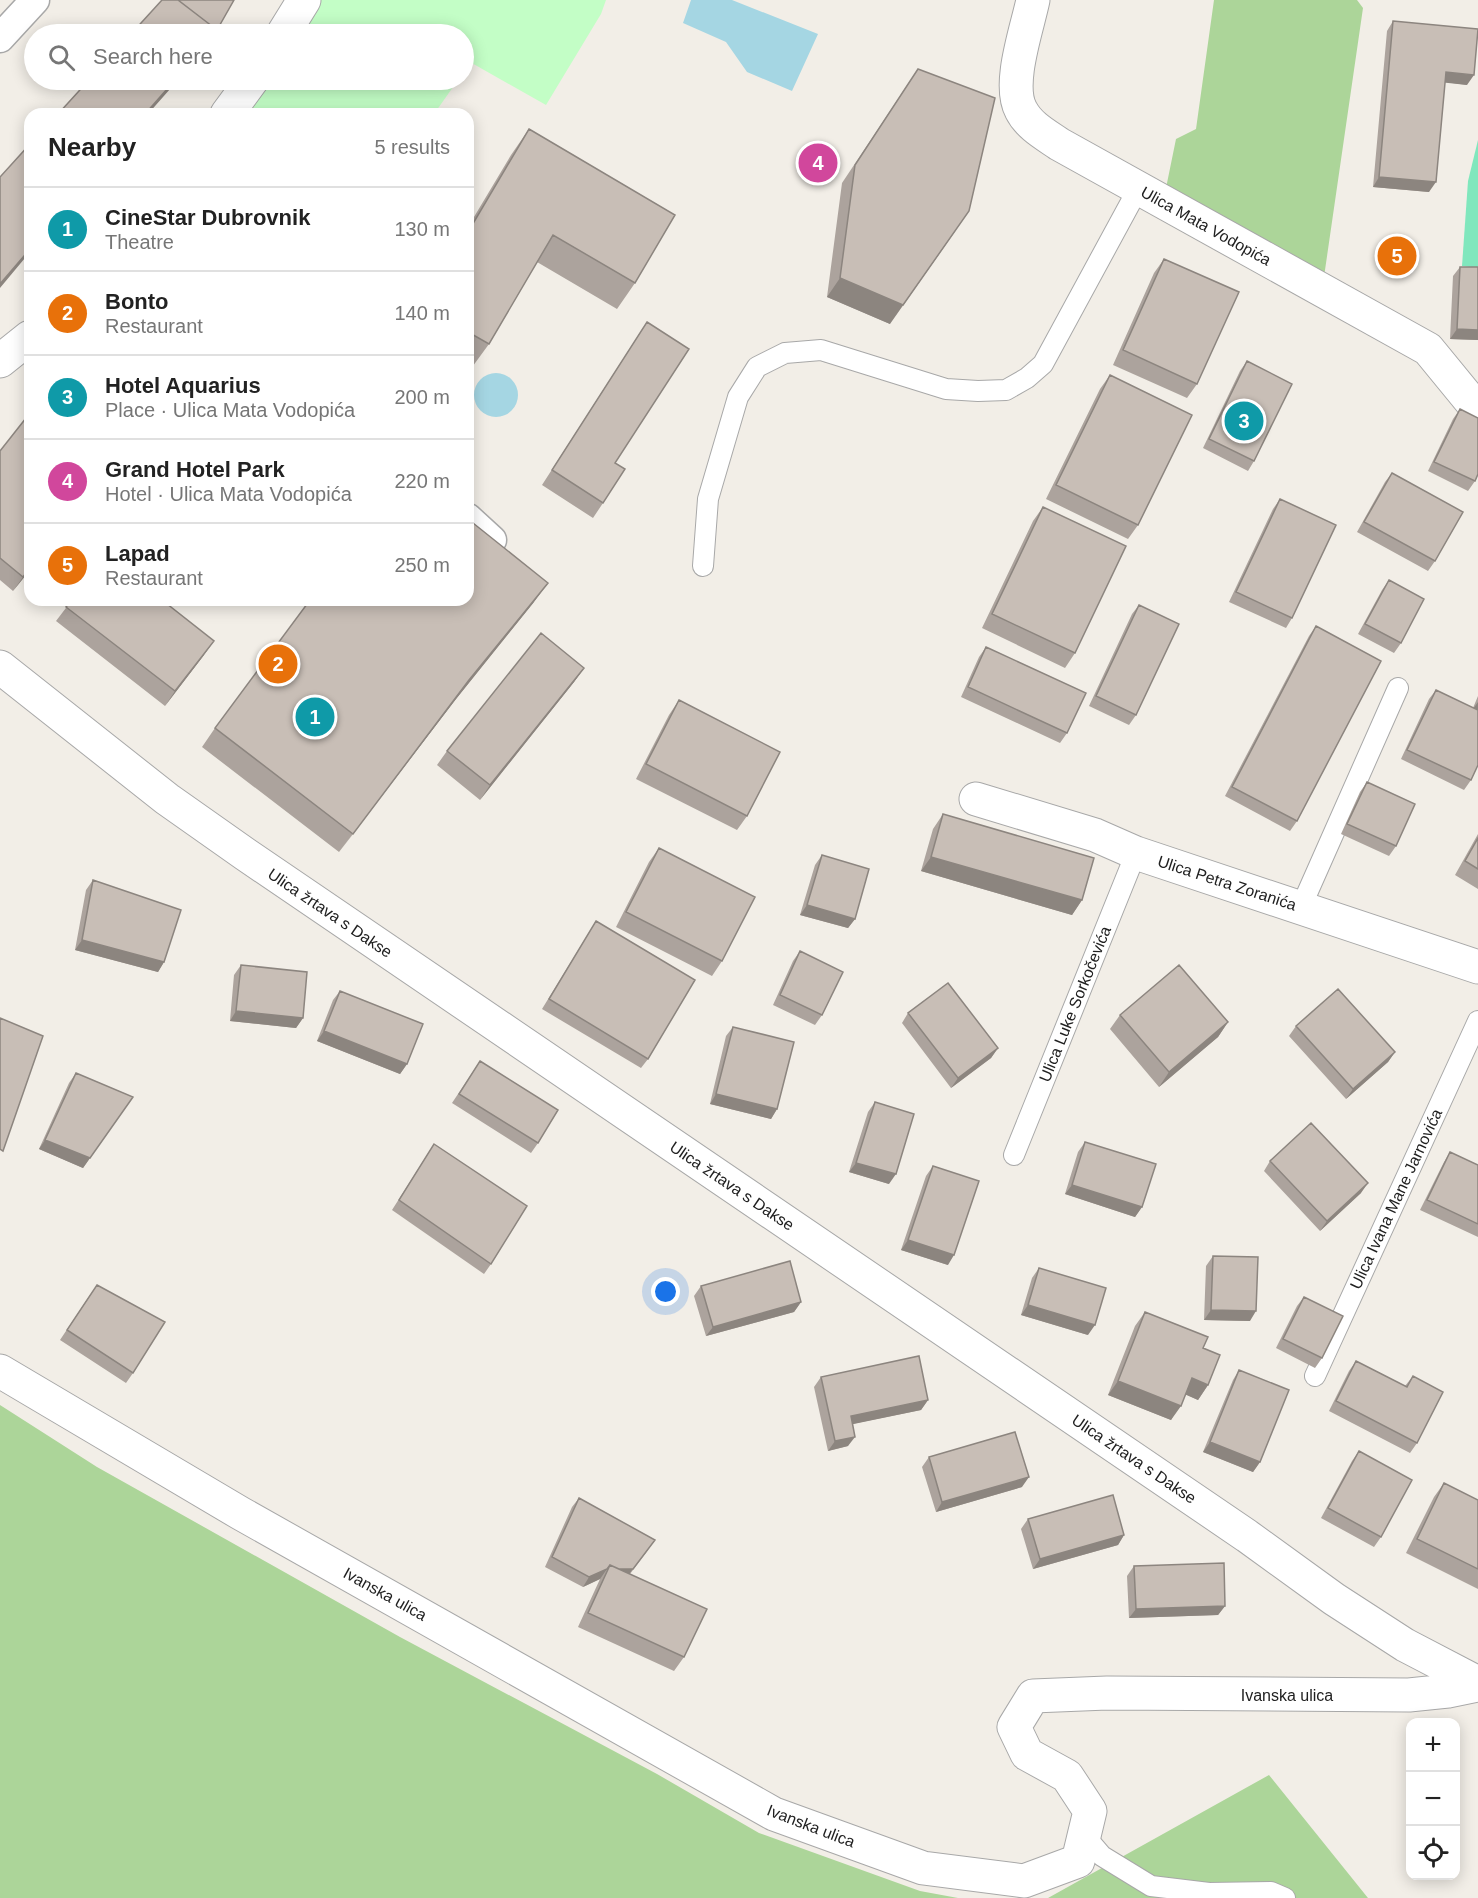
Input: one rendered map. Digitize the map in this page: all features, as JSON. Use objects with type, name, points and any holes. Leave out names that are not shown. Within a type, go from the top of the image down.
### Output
[{"type":"street","points":[[0,38],[34,0]]},
{"type":"street","points":[[289,24],[304,0]]},
{"type":"street","name":"Ulica Mata Vodopića","points":[[1033,0],[1015,81],[1016,97],[1021,112],[1033,126],[1059,144],[1138,189],[1428,350],[1478,410]]},
{"type":"street","points":[[231,108],[245,90]]},
{"type":"street","points":[[0,361],[24,342]]},
{"type":"street","points":[[474,524],[492,540]]},
{"type":"street","name":"Ulica žrtava s Dakse","points":[[0,667],[166,799],[255,861],[1228,1522],[1334,1599],[1405,1645],[1478,1684]]},
{"type":"street","name":"Ulica Petra Zoranića","points":[[976,800],[1095,836],[1136,853],[1478,967]]},
{"type":"street","name":"Ivanska ulica","points":[[0,1371],[240,1513],[774,1814],[923,1868],[1024,1881],[1078,1861],[1090,1811],[1067,1776],[1027,1754],[1014,1727],[1033,1696],[1107,1693],[1409,1695],[1448,1691],[1478,1684]]},
{"type":"lane","points":[[703,566],[708,498],[738,397],[757,367],[785,353],[821,350],[946,389],[1005,390],[1028,378],[1042,364],[1138,189]]},
{"type":"lane","points":[[1301,907],[1398,688]]},
{"type":"lane","name":"Ulica Luke Sorkočevića","points":[[1014,1155],[1136,853]]},
{"type":"lane","name":"Ulica Ivana Mane Jarnovića","points":[[1315,1376],[1478,1022]]},
{"type":"lane","points":[[1084,1836],[1102,1856],[1151,1886],[1209,1893],[1271,1892],[1285,1898]]},
{"type":"green space","points":[[321,0],[606,0],[601,14],[546,105],[474,64],[474,24],[305,24]]},
{"type":"green space","points":[[1214,0],[1357,0],[1363,8],[1324,277],[1166,188],[1176,139],[1196,129]]},
{"type":"green space","points":[[260,90],[451,90],[438,108],[248,108]]},
{"type":"green space","points":[[1478,140],[1478,268],[1462,266],[1468,181]]},
{"type":"green space","points":[[0,1405],[97,1467],[400,1637],[657,1774],[759,1833],[920,1891],[958,1898],[0,1898]]},
{"type":"green space","points":[[1269,1775],[1368,1898],[1048,1898]]},
{"type":"water","points":[[691,0],[732,0],[818,34],[792,91],[747,72],[726,42],[683,23]]},
{"type":"water","points":[[496,373],[512,379],[518,395],[512,411],[496,417],[480,411],[474,395],[480,379]]},
{"type":"building","points":[[162,0],[178,0],[209,24],[140,24]]},
{"type":"building","points":[[178,0],[234,0],[220,24],[209,24]]},
{"type":"building","points":[[1393,21],[1478,29],[1474,75],[1446,72],[1436,182],[1379,177]]},
{"type":"building","points":[[918,69],[995,98],[969,211],[903,305],[840,278],[855,165]]},
{"type":"building","points":[[80,90],[166,90],[150,108],[63,108]]},
{"type":"building","points":[[529,129],[675,215],[635,283],[553,235],[489,344],[474,335],[474,222]]},
{"type":"building","points":[[24,151],[24,256],[0,284],[0,177]]},
{"type":"building","points":[[1164,259],[1239,292],[1197,384],[1123,350]]},
{"type":"building","points":[[1460,267],[1478,267],[1478,330],[1457,329]]},
{"type":"building","points":[[647,322],[689,349],[615,463],[625,469],[603,503],[552,470]]},
{"type":"building","points":[[1247,361],[1292,384],[1254,461],[1209,439]]},
{"type":"building","points":[[1110,375],[1192,415],[1138,525],[1056,485]]},
{"type":"building","points":[[1460,409],[1478,418],[1478,474],[1475,481],[1434,462]]},
{"type":"building","points":[[24,421],[23,577],[0,558],[0,451]]},
{"type":"building","points":[[1392,473],[1463,512],[1435,561],[1364,522]]},
{"type":"building","points":[[1280,499],[1336,525],[1292,618],[1236,592]]},
{"type":"building","points":[[1043,507],[1126,546],[1075,653],[992,614]]},
{"type":"building","points":[[474,524],[548,583],[469,680],[353,834],[215,728],[306,606],[474,606]]},
{"type":"building","points":[[1389,580],[1424,599],[1401,643],[1365,624]]},
{"type":"building","points":[[1139,605],[1179,624],[1136,715],[1096,696]]},
{"type":"building","points":[[170,606],[214,641],[175,691],[66,607]]},
{"type":"building","points":[[1316,626],[1381,661],[1297,821],[1232,787]]},
{"type":"building","points":[[541,633],[584,668],[490,785],[447,751]]},
{"type":"building","points":[[986,647],[1086,693],[1067,733],[968,687]]},
{"type":"building","points":[[1436,690],[1478,710],[1478,765],[1471,780],[1407,750]]},
{"type":"building","points":[[679,700],[780,752],[747,816],[646,764]]},
{"type":"building","points":[[1367,782],[1415,804],[1396,846],[1347,824]]},
{"type":"building","points":[[943,814],[1094,858],[1082,900],[931,857]]},
{"type":"building","points":[[1478,838],[1478,869],[1465,861]]},
{"type":"building","points":[[659,848],[755,897],[722,961],[626,912]]},
{"type":"building","points":[[822,855],[869,869],[855,919],[807,905]]},
{"type":"building","points":[[93,880],[181,910],[164,962],[82,940]]},
{"type":"building","points":[[596,921],[695,980],[648,1059],[549,999]]},
{"type":"building","points":[[800,951],[843,972],[822,1015],[780,995]]},
{"type":"building","points":[[241,965],[307,972],[303,1018],[236,1011]]},
{"type":"building","points":[[1179,965],[1228,1022],[1169,1072],[1120,1015]]},
{"type":"building","points":[[948,983],[998,1048],[958,1078],[908,1013]]},
{"type":"building","points":[[1338,989],[1395,1052],[1353,1089],[1296,1026]]},
{"type":"building","points":[[340,991],[423,1024],[407,1064],[324,1031]]},
{"type":"building","points":[[0,1018],[43,1036],[3,1151],[0,1149]]},
{"type":"building","points":[[733,1027],[794,1042],[777,1109],[716,1094]]},
{"type":"building","points":[[480,1061],[558,1110],[538,1143],[459,1094]]},
{"type":"building","points":[[76,1073],[133,1097],[90,1158],[45,1140]]},
{"type":"building","points":[[875,1102],[914,1114],[896,1174],[856,1163]]},
{"type":"building","points":[[1311,1123],[1368,1183],[1327,1221],[1270,1161]]},
{"type":"building","points":[[1085,1142],[1156,1164],[1142,1207],[1072,1185]]},
{"type":"building","points":[[434,1144],[527,1206],[491,1264],[399,1200]]},
{"type":"building","points":[[1450,1152],[1478,1165],[1478,1224],[1427,1200]]},
{"type":"building","points":[[933,1166],[979,1181],[954,1255],[908,1240]]},
{"type":"building","points":[[1213,1256],[1258,1257],[1256,1311],[1211,1310]]},
{"type":"building","points":[[790,1261],[801,1302],[713,1327],[701,1286]]},
{"type":"building","points":[[1039,1268],[1106,1288],[1095,1325],[1028,1305]]},
{"type":"building","points":[[97,1285],[165,1322],[133,1373],[67,1330]]},
{"type":"building","points":[[1304,1297],[1343,1316],[1322,1358],[1283,1339]]},
{"type":"building","points":[[1145,1312],[1208,1337],[1203,1348],[1220,1355],[1208,1385],[1192,1378],[1181,1406],[1118,1381]]},
{"type":"building","points":[[919,1356],[928,1400],[851,1416],[855,1437],[835,1441],[821,1377]]},
{"type":"building","points":[[1356,1361],[1407,1387],[1413,1376],[1443,1392],[1417,1443],[1336,1401]]},
{"type":"building","points":[[1239,1370],[1289,1390],[1260,1462],[1210,1442]]},
{"type":"building","points":[[1015,1432],[1029,1477],[942,1502],[929,1457]]},
{"type":"building","points":[[1359,1451],[1412,1480],[1381,1537],[1328,1508]]},
{"type":"building","points":[[1444,1483],[1478,1500],[1478,1569],[1417,1539]]},
{"type":"building","points":[[1113,1495],[1124,1535],[1040,1559],[1028,1519]]},
{"type":"building","points":[[579,1498],[655,1540],[633,1569],[619,1569],[610,1565],[607,1569],[589,1577],[552,1557]]},
{"type":"building","points":[[1224,1563],[1225,1606],[1136,1609],[1134,1566]]},
{"type":"building","points":[[610,1565],[707,1609],[684,1657],[588,1613]]},
{"type":"place","name":"Grand Hotel Park","points":[[818,163]]},
{"type":"place","name":"Lapad","points":[[1397,256]]},
{"type":"place","name":"Hotel Aquarius","points":[[1244,421]]},
{"type":"place","name":"Bonto","points":[[278,664]]},
{"type":"place","name":"CineStar Dubrovnik","points":[[315,717]]}]
